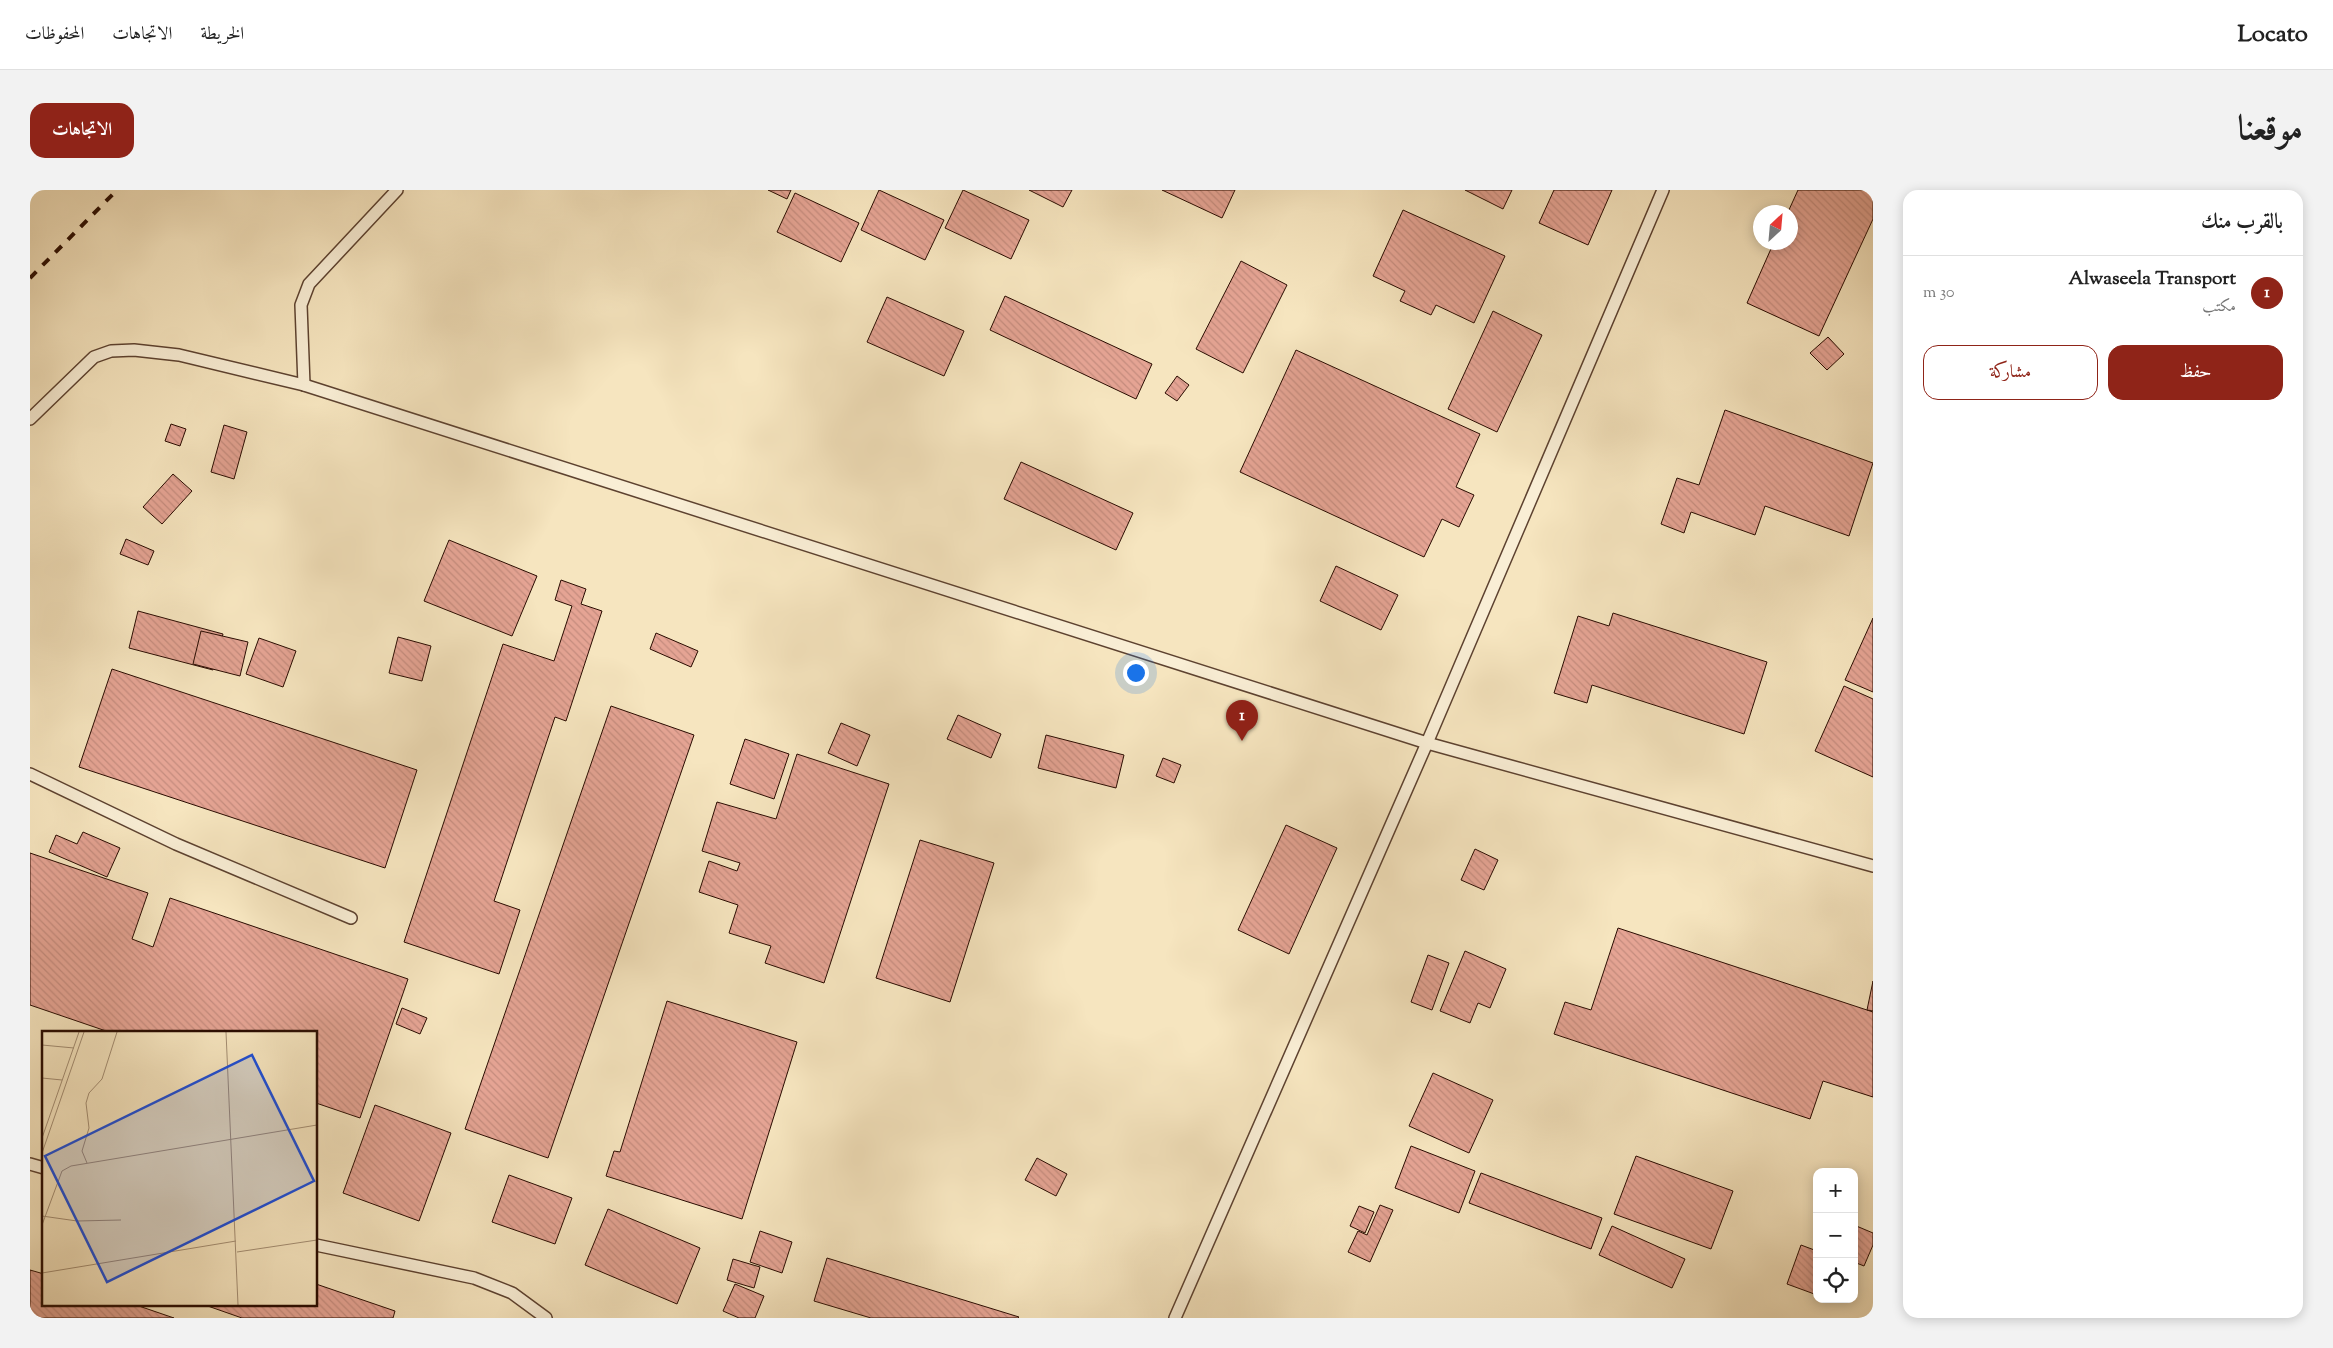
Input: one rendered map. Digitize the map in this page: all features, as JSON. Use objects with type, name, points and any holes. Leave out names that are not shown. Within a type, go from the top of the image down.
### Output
[{"type":"lane","points":[[304,385],[301,305],[309,284],[398,190]]},
{"type":"lane","points":[[1175,1318],[1427,743],[1663,190]]},
{"type":"lane","points":[[30,419],[94,357],[111,351],[134,350],[179,355],[304,385],[1427,743],[1873,866]]},
{"type":"lane","points":[[30,774],[176,844],[351,918]]},
{"type":"lane","points":[[318,1245],[474,1278],[512,1293],[546,1318]]},
{"type":"building","points":[[768,190],[791,190],[787,199]]},
{"type":"building","points":[[879,190],[944,220],[925,260],[861,230]]},
{"type":"building","points":[[963,190],[1029,220],[1011,259],[945,228]]},
{"type":"building","points":[[1029,190],[1072,190],[1063,207]]},
{"type":"building","points":[[1162,190],[1235,190],[1222,218]]},
{"type":"building","points":[[1465,190],[1512,190],[1503,209]]},
{"type":"building","points":[[1554,190],[1612,190],[1588,245],[1539,223]]},
{"type":"building","points":[[1798,190],[1873,190],[1873,219],[1819,336],[1747,303],[1770,250],[1798,250],[1798,205],[1791,205]]},
{"type":"building","points":[[795,193],[859,223],[841,262],[777,232]]},
{"type":"building","points":[[1403,210],[1505,256],[1474,323],[1436,305],[1431,315],[1400,301],[1405,291],[1373,276]]},
{"type":"building","points":[[1241,261],[1287,285],[1243,373],[1196,349]]},
{"type":"building","points":[[1005,296],[1152,364],[1136,399],[990,330]]},
{"type":"building","points":[[887,297],[964,331],[944,376],[867,342]]},
{"type":"building","points":[[1493,311],[1542,335],[1497,432],[1448,409]]},
{"type":"building","points":[[1828,337],[1844,354],[1827,370],[1810,353]]},
{"type":"building","points":[[1296,350],[1480,434],[1456,487],[1474,495],[1459,527],[1442,519],[1424,557],[1240,472]]},
{"type":"building","points":[[1177,376],[1189,385],[1177,401],[1165,393]]},
{"type":"building","points":[[1725,410],[1873,463],[1849,536],[1765,506],[1755,535],[1691,512],[1684,533],[1661,524],[1677,478],[1699,485]]},
{"type":"building","points":[[171,424],[186,429],[180,446],[165,441]]},
{"type":"building","points":[[224,425],[247,432],[234,479],[211,472]]},
{"type":"building","points":[[1021,462],[1133,513],[1116,550],[1004,499]]},
{"type":"building","points":[[173,474],[192,491],[162,524],[143,507]]},
{"type":"building","points":[[126,539],[154,551],[148,565],[120,554]]},
{"type":"building","points":[[449,540],[537,576],[512,636],[424,601]]},
{"type":"building","points":[[1336,566],[1398,595],[1381,630],[1320,601]]},
{"type":"building","points":[[561,580],[586,589],[581,604],[602,611],[566,721],[555,717],[494,901],[520,910],[499,974],[404,942],[503,644],[554,661],[572,606],[555,600]]},
{"type":"building","points":[[138,611],[223,634],[213,670],[129,648]]},
{"type":"building","points":[[1613,613],[1767,662],[1744,734],[1592,685],[1587,703],[1554,693],[1578,616],[1609,626]]},
{"type":"building","points":[[1873,618],[1873,692],[1845,680]]},
{"type":"building","points":[[201,631],[248,642],[240,676],[193,664]]},
{"type":"building","points":[[656,633],[698,651],[691,667],[650,649]]},
{"type":"building","points":[[398,637],[431,646],[422,681],[389,673]]},
{"type":"building","points":[[259,638],[296,651],[283,687],[246,674]]},
{"type":"building","points":[[112,669],[417,770],[385,868],[79,767]]},
{"type":"building","points":[[1844,686],[1873,699],[1873,777],[1815,751]]},
{"type":"building","points":[[611,706],[694,735],[548,1158],[465,1129]]},
{"type":"building","points":[[958,715],[1001,734],[991,758],[947,739]]},
{"type":"building","points":[[841,723],[870,735],[857,766],[828,753]]},
{"type":"building","points":[[1046,735],[1124,755],[1116,788],[1038,768]]},
{"type":"building","points":[[745,739],[789,754],[774,799],[730,784]]},
{"type":"building","points":[[797,754],[889,784],[824,983],[765,963],[771,946],[729,933],[738,905],[699,892],[709,861],[737,871],[740,863],[702,851],[717,802],[776,819]]},
{"type":"building","points":[[1163,758],[1181,765],[1174,783],[1156,776]]},
{"type":"building","points":[[1286,825],[1337,848],[1289,954],[1238,930]]},
{"type":"building","points":[[83,832],[120,848],[107,877],[49,852],[56,835],[77,844]]},
{"type":"building","points":[[920,840],[994,863],[950,1002],[876,978]]},
{"type":"building","points":[[1475,849],[1498,860],[1484,890],[1461,880]]},
{"type":"building","points":[[30,853],[148,893],[132,939],[153,947],[170,898],[408,979],[360,1118],[318,1104],[318,1031],[106,1031],[30,1005]]},
{"type":"building","points":[[1618,928],[1873,1012],[1873,1097],[1823,1081],[1810,1119],[1554,1034],[1565,1002],[1591,1010]]},
{"type":"building","points":[[1465,951],[1506,969],[1490,1008],[1478,1003],[1470,1023],[1440,1011]]},
{"type":"building","points":[[1428,955],[1449,963],[1432,1010],[1411,1002]]},
{"type":"building","points":[[1873,981],[1873,1011],[1867,1010]]},
{"type":"building","points":[[667,1001],[797,1042],[742,1219],[606,1176],[614,1151],[620,1152]]},
{"type":"building","points":[[402,1008],[427,1018],[420,1034],[396,1024]]},
{"type":"building","points":[[1433,1073],[1493,1100],[1469,1153],[1409,1126]]},
{"type":"building","points":[[375,1105],[451,1133],[419,1221],[343,1193]]},
{"type":"building","points":[[1411,1146],[1475,1171],[1459,1213],[1395,1188]]},
{"type":"building","points":[[1636,1156],[1733,1191],[1711,1249],[1614,1214]]},
{"type":"building","points":[[1037,1158],[1067,1174],[1056,1196],[1025,1180]]},
{"type":"building","points":[[1481,1173],[1602,1218],[1591,1249],[1469,1203]]},
{"type":"building","points":[[509,1175],[572,1198],[555,1244],[492,1222]]},
{"type":"building","points":[[1380,1205],[1393,1210],[1370,1262],[1348,1252],[1358,1231],[1367,1235]]},
{"type":"building","points":[[1359,1206],[1374,1212],[1365,1233],[1350,1226]]},
{"type":"building","points":[[608,1209],[700,1248],[677,1304],[585,1265]]},
{"type":"building","points":[[1612,1226],[1685,1259],[1672,1288],[1599,1255]]},
{"type":"building","points":[[1858,1227],[1873,1233],[1873,1245],[1864,1266],[1858,1264]]},
{"type":"building","points":[[760,1231],[792,1242],[782,1273],[750,1262]]},
{"type":"building","points":[[1801,1245],[1813,1250],[1813,1294],[1787,1284]]},
{"type":"building","points":[[827,1258],[1019,1317],[871,1318],[814,1301]]},
{"type":"building","points":[[733,1259],[760,1267],[754,1288],[727,1280]]},
{"type":"building","points":[[30,1270],[42,1273],[42,1306],[139,1306],[174,1318],[30,1318]]},
{"type":"building","points":[[735,1284],[764,1296],[755,1318],[739,1318],[723,1311]]},
{"type":"building","points":[[318,1285],[395,1311],[393,1318],[242,1318],[208,1306],[318,1306]]},
{"type":"railway","points":[[30,278],[117,190]]},
{"type":"place","name":"Alwaseela Transport","points":[[1242,741]]}]
